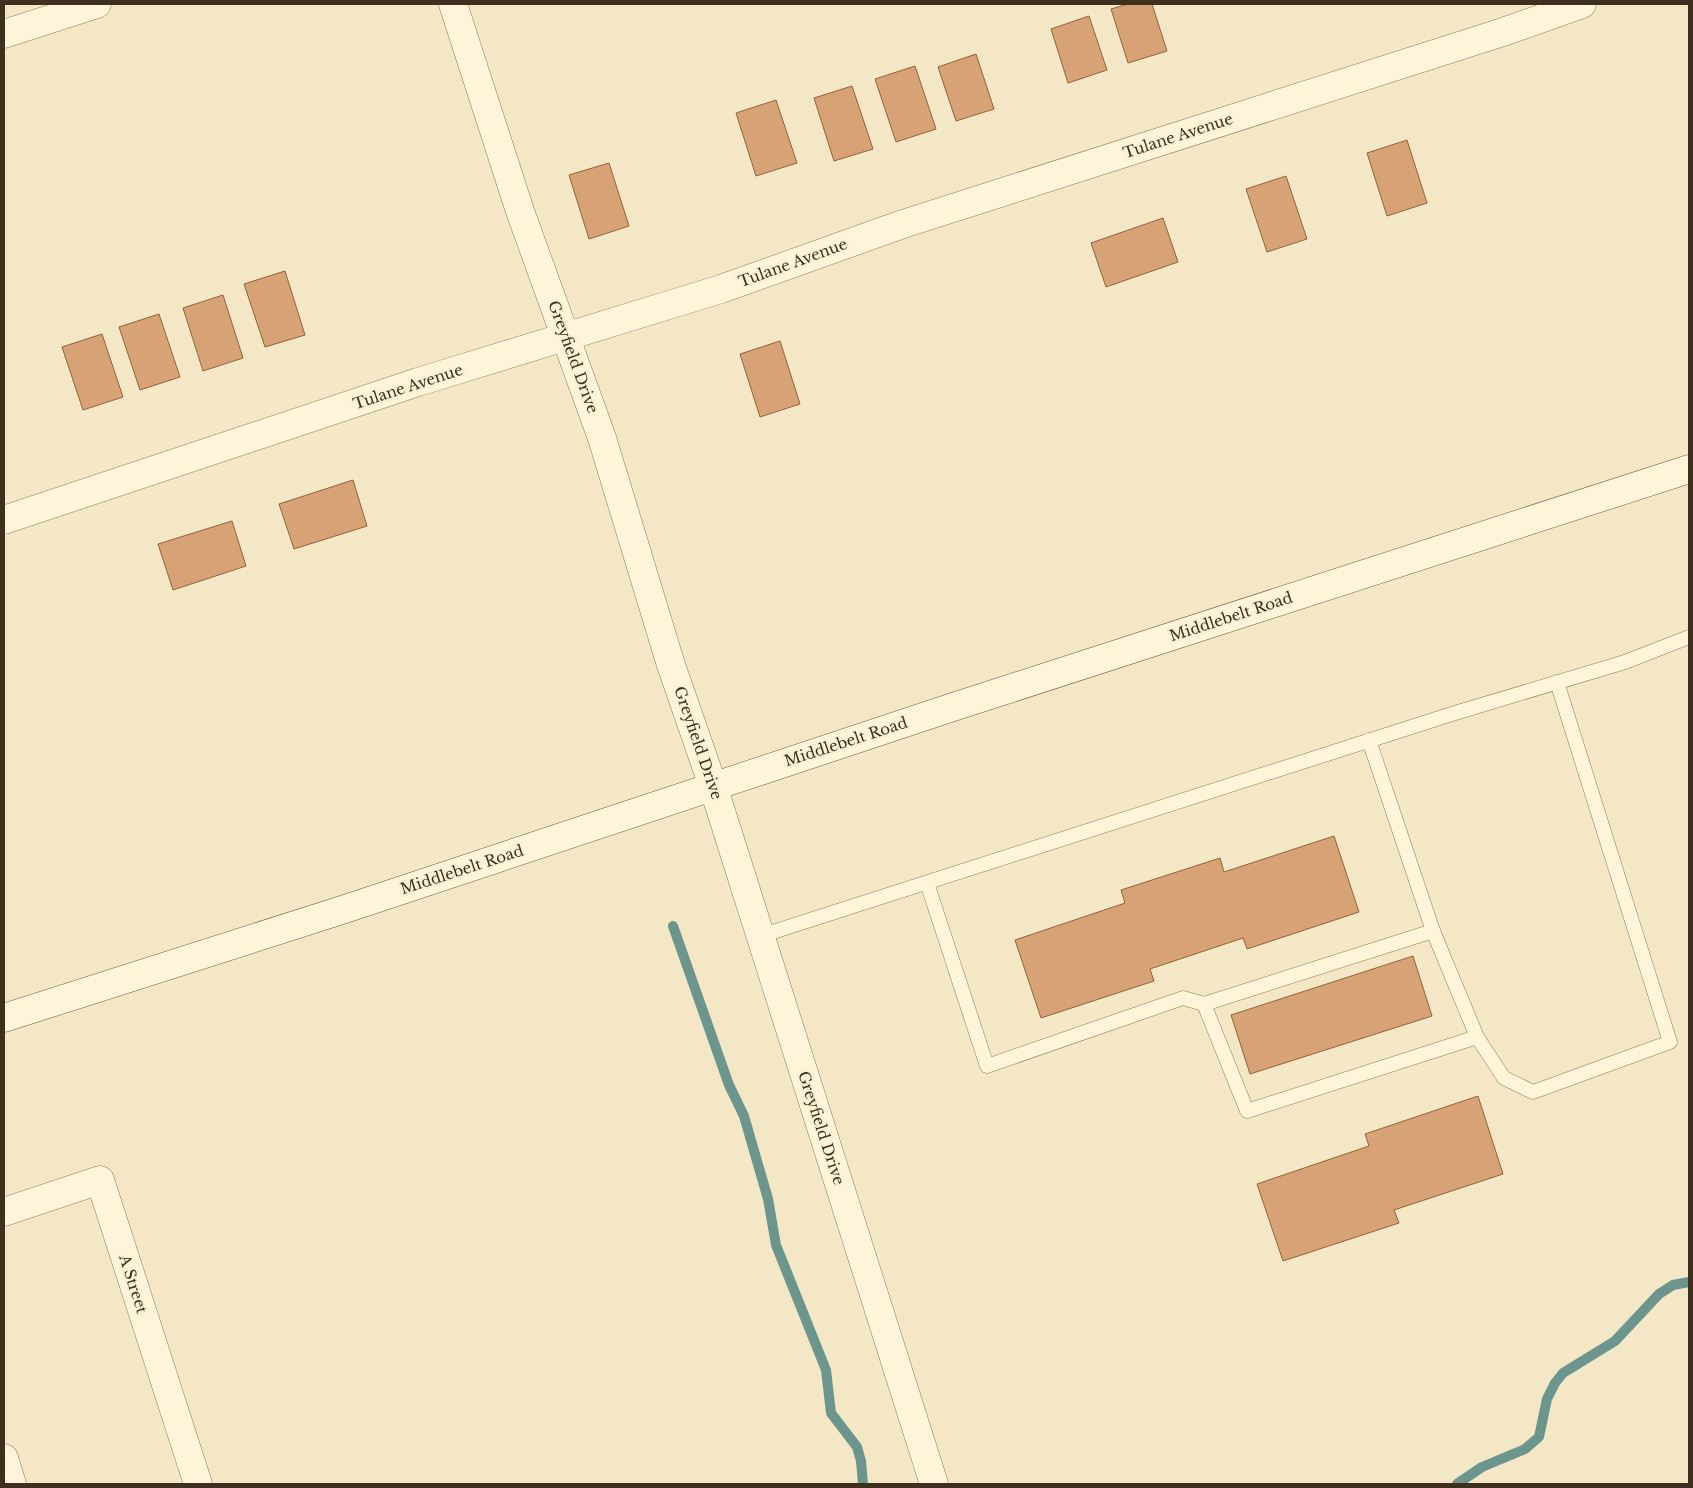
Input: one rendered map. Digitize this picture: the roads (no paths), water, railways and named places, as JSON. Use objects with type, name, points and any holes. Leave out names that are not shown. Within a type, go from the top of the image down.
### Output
[{"type":"street","points":[[4,34],[97,4]]},
{"type":"street","name":"Greyfield Drive","points":[[453,4],[520,211],[602,438],[670,664],[713,786],[934,1484]]},
{"type":"street","name":"Tulane Avenue","points":[[4,520],[418,382],[566,338],[721,288],[903,224],[1503,32],[1582,4]]},
{"type":"street","name":"Middlebelt Road","points":[[4,1018],[345,909],[713,786],[1689,469]]},
{"type":"street","name":"A Street","points":[[4,1212],[100,1180],[198,1484]]},
{"type":"street","points":[[4,1458],[12,1484]]},
{"type":"lane","points":[[760,936],[1369,740],[1625,662],[1689,637]]},
{"type":"lane","points":[[1369,740],[1433,932],[1477,1037],[1504,1078],[1533,1092],[1670,1042],[1557,682]]},
{"type":"lane","points":[[927,883],[987,1066],[1183,998],[1204,1004],[1433,932]]},
{"type":"lane","points":[[1204,1004],[1247,1111],[1477,1037]]},
{"type":"waterway","points":[[673,926],[729,1085],[744,1116],[768,1199],[776,1245],[826,1370],[831,1413],[857,1447],[861,1461],[863,1484]]},
{"type":"waterway","points":[[1457,1484],[1482,1467],[1525,1449],[1539,1437],[1547,1399],[1555,1383],[1563,1373],[1615,1341],[1659,1294],[1673,1285],[1689,1282]]}]
